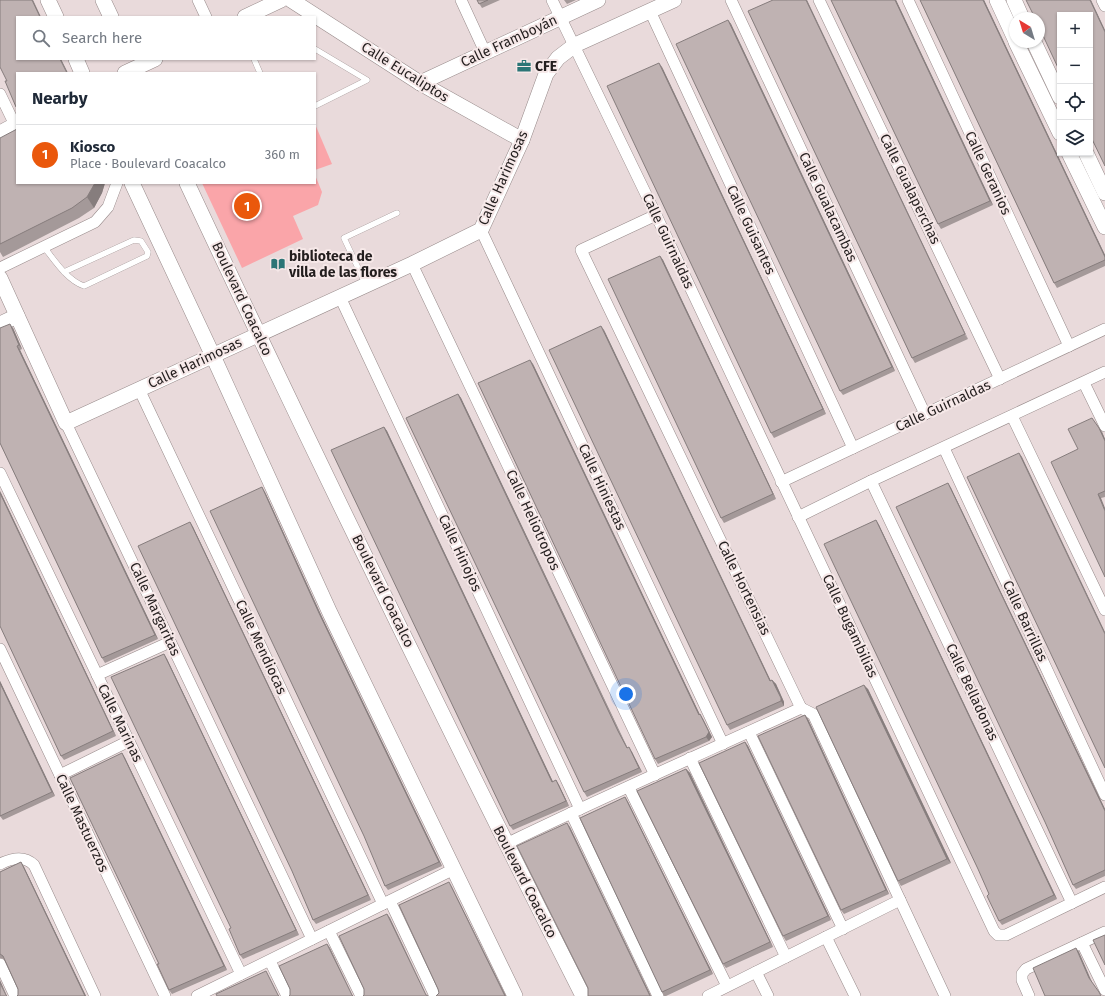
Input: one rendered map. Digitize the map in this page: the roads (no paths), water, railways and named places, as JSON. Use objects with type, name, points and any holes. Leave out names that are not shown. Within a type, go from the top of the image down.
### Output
[{"type":"street","points":[[48,0],[56,16]]},
{"type":"street","points":[[103,0],[111,16]]},
{"type":"street","points":[[198,0],[206,16]]},
{"type":"street","points":[[252,16],[281,0]]},
{"type":"street","name":"Calle Eucaliptos","points":[[291,0],[316,16]]},
{"type":"street","points":[[461,0],[485,52]]},
{"type":"street","name":"Calle Guirnaldas","points":[[552,0],[656,215],[798,517]]},
{"type":"street","name":"Calle Framboyán","points":[[420,83],[598,0]]},
{"type":"street","name":"Calle Harimosas","points":[[66,423],[412,264],[481,230],[522,140],[546,74],[558,58],[575,45],[674,0]]},
{"type":"street","name":"Calle Gualacambas","points":[[731,0],[925,414]]},
{"type":"street","name":"Calle Gualaperchas","points":[[819,0],[1000,379]]},
{"type":"street","name":"Calle Geranios","points":[[908,0],[1069,346]]},
{"type":"street","points":[[997,0],[1009,26]]},
{"type":"street","points":[[1014,0],[1019,12]]},
{"type":"street","points":[[1102,0],[1105,6]]},
{"type":"street","name":"Calle Guisantes","points":[[650,11],[853,448]]},
{"type":"street","name":"Calle Eucaliptos","points":[[316,16],[420,83],[522,140]]},
{"type":"street","points":[[1019,48],[1057,127]]},
{"type":"street","points":[[1037,48],[1057,91]]},
{"type":"street","points":[[76,60],[82,72]]},
{"type":"street","points":[[132,68],[152,60]]},
{"type":"street","points":[[0,94],[16,125],[0,133]]},
{"type":"street","points":[[1071,156],[1105,227]]},
{"type":"street","points":[[1087,156],[1105,193]]},
{"type":"street","points":[[0,268],[95,222],[108,207],[117,184]]},
{"type":"street","points":[[132,184],[330,612],[516,996]]},
{"type":"street","name":"Boulevard Coacalco","points":[[187,184],[258,334],[506,844],[583,996]]},
{"type":"street","name":"Calle Hortensias","points":[[656,215],[581,250],[802,708]]},
{"type":"street","name":"Calle Hiniestas","points":[[481,230],[723,744]]},
{"type":"street","name":"Calle Heliotropos","points":[[412,264],[655,775]]},
{"type":"street","name":"Calle Margaritas","points":[[0,278],[66,423],[312,939]]},
{"type":"street","name":"Calle Hinojos","points":[[340,297],[658,996]]},
{"type":"street","points":[[0,324],[17,316]]},
{"type":"street","name":"Calle Guirnaldas","points":[[781,482],[1105,329]]},
{"type":"street","points":[[798,517],[871,480],[944,448],[1105,372]]},
{"type":"street","points":[[1084,383],[1105,426]]},
{"type":"street","name":"Calle Mendiocas","points":[[139,389],[386,902],[435,996]]},
{"type":"street","points":[[1012,416],[1105,610]]},
{"type":"street","name":"Calle Barrillas","points":[[944,448],[1105,795]]},
{"type":"street","name":"Calle Marinas","points":[[0,473],[241,974]]},
{"type":"street","name":"Calle Belladonas","points":[[871,480],[1072,903]]},
{"type":"street","name":"Calle Bugambilias","points":[[798,517],[994,931],[998,935],[1006,935],[1105,888]]},
{"type":"street","points":[[97,675],[170,642]]},
{"type":"street","name":"Calle Mastuerzos","points":[[0,649],[165,996]]},
{"type":"street","points":[[506,844],[575,811],[629,788],[690,758],[802,708],[813,714],[945,996]]},
{"type":"street","points":[[749,732],[843,929]]},
{"type":"street","points":[[60,776],[129,741]]},
{"type":"street","points":[[690,758],[786,957]]},
{"type":"street","points":[[629,788],[727,986]]},
{"type":"street","points":[[2,859],[28,859],[34,865],[95,996]]},
{"type":"street","points":[[197,996],[215,992],[241,974],[454,869]]},
{"type":"street","points":[[708,996],[900,900]]},
{"type":"street","points":[[329,931],[361,996]]},
{"type":"street","points":[[1029,996],[1022,980],[1022,974],[1026,969],[1105,932]]},
{"type":"street","points":[[826,937],[855,996]]},
{"type":"street","points":[[1082,943],[1105,990]]},
{"type":"street","points":[[270,961],[287,996]]},
{"type":"street","points":[[0,964],[15,996]]},
{"type":"street","points":[[756,972],[768,996]]},
{"type":"lane","points":[[316,51],[367,80],[316,106]]},
{"type":"lane","points":[[254,60],[260,72]]},
{"type":"lane","points":[[366,285],[344,238],[397,213]]},
{"type":"lane","points":[[44,247],[64,272],[79,284],[84,286],[147,256],[148,252],[141,241],[134,240],[64,272]]},
{"type":"place","name":"CFE","points":[[524,66]]},
{"type":"place","name":"Kiosco","points":[[247,206]]},
{"type":"place","name":"biblioteca de villa de las flores","points":[[278,264]]}]
